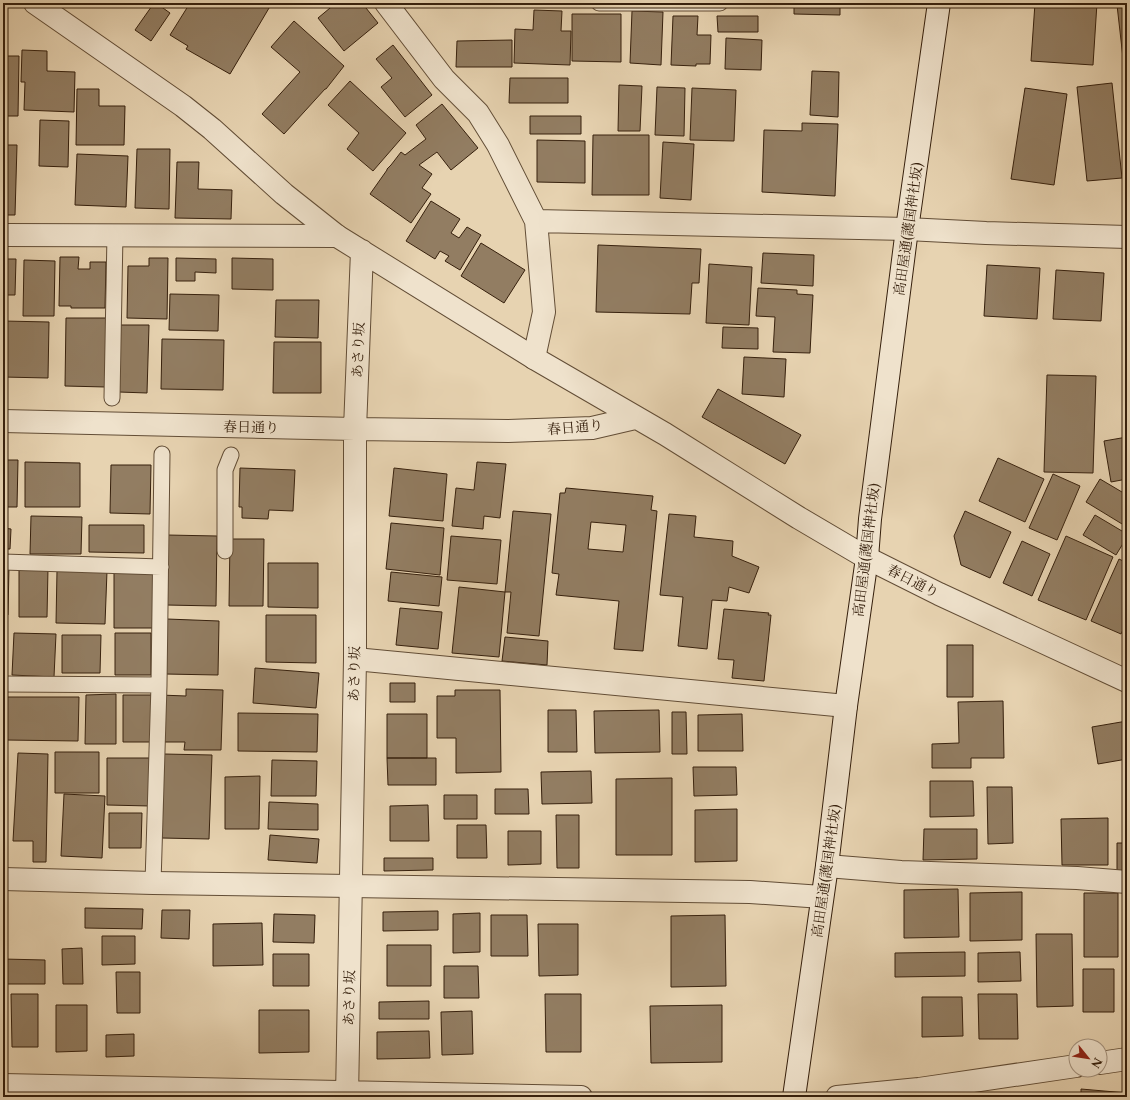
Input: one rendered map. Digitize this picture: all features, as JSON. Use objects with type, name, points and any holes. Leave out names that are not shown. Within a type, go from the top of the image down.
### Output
[{"type":"street","points":[[34,3],[183,106],[212,129],[284,194],[337,236],[534,358],[635,418]]},
{"type":"street","points":[[386,3],[444,79],[478,113],[498,145],[536,221],[544,312],[534,358]]},
{"type":"street","name":"高田屋通(護国神社坂)","points":[[794,1097],[827,866],[846,706],[867,558],[870,519],[907,228],[939,3]]},
{"type":"street","points":[[536,221],[907,228],[986,233],[1127,237]]},
{"type":"street","points":[[3,235],[115,234],[337,236]]},
{"type":"street","name":"あさり坂","points":[[347,1095],[355,659],[355,429],[362,251]]},
{"type":"street","name":"春日通り","points":[[3,421],[508,431],[592,428],[635,418],[665,434],[799,518],[867,558],[939,594],[1127,682]]},
{"type":"street","points":[[355,659],[846,706]]},
{"type":"street","points":[[827,866],[901,872],[1077,878],[1127,882]]},
{"type":"street","points":[[3,879],[153,883],[743,892],[822,897]]},
{"type":"street","points":[[1108,1062],[1127,1059]]},
{"type":"street","points":[[837,1097],[919,1089],[1068,1067]]},
{"type":"street","points":[[3,1085],[347,1095],[581,1097]]},
{"type":"lane","points":[[599,3],[720,3]]},
{"type":"lane","points":[[112,398],[115,234]]},
{"type":"lane","points":[[153,883],[159,685],[162,454]]},
{"type":"lane","points":[[224,551],[225,470],[232,455]]},
{"type":"lane","points":[[3,562],[161,566]]},
{"type":"lane","points":[[3,684],[159,685]]},
{"type":"building","points":[[154,3],[170,13],[151,41],[135,30]]},
{"type":"building","points":[[190,3],[207,3],[212,6],[214,3],[272,3],[230,74],[186,49],[188,46],[170,35]]},
{"type":"building","points":[[336,3],[362,3],[378,23],[344,51],[318,18]]},
{"type":"building","points":[[794,3],[840,3],[840,15],[794,14]]},
{"type":"building","points":[[1035,3],[1097,3],[1093,65],[1031,61]]},
{"type":"building","points":[[1127,4],[1127,58],[1123,58],[1117,5]]},
{"type":"building","points":[[534,10],[562,11],[561,31],[571,31],[570,65],[514,63],[515,29],[533,30]]},
{"type":"building","points":[[632,11],[663,12],[661,65],[630,63]]},
{"type":"building","points":[[572,14],[621,14],[621,62],[572,61]]},
{"type":"building","points":[[673,16],[698,16],[697,35],[711,35],[710,64],[696,64],[696,66],[671,65]]},
{"type":"building","points":[[717,16],[758,16],[758,32],[718,32]]},
{"type":"building","points":[[294,21],[344,66],[326,89],[284,134],[262,114],[300,72],[271,47]]},
{"type":"building","points":[[726,38],[762,40],[761,70],[725,69]]},
{"type":"building","points":[[512,40],[512,67],[456,67],[457,41]]},
{"type":"building","points":[[393,45],[432,95],[405,117],[381,87],[392,78],[376,59]]},
{"type":"building","points":[[22,50],[47,51],[47,71],[75,72],[74,112],[24,110],[25,82],[21,82]]},
{"type":"building","points":[[3,56],[19,56],[18,116],[3,116]]},
{"type":"building","points":[[812,71],[839,72],[838,117],[810,115]]},
{"type":"building","points":[[510,78],[568,78],[568,103],[509,103]]},
{"type":"building","points":[[350,81],[406,133],[373,171],[347,149],[359,133],[328,105]]},
{"type":"building","points":[[1112,83],[1122,178],[1087,181],[1077,87]]},
{"type":"building","points":[[619,85],[642,86],[640,131],[618,131]]},
{"type":"building","points":[[657,87],[685,88],[684,136],[655,135]]},
{"type":"building","points":[[692,88],[736,90],[734,141],[690,140]]},
{"type":"building","points":[[1025,88],[1067,94],[1054,185],[1011,179]]},
{"type":"building","points":[[77,89],[99,89],[99,106],[125,106],[124,145],[76,145]]},
{"type":"building","points":[[442,104],[478,148],[451,170],[437,152],[419,165],[432,174],[422,188],[431,194],[411,223],[370,194],[401,152],[405,155],[426,139],[416,125]]},
{"type":"building","points":[[530,116],[581,116],[581,134],[530,134]]},
{"type":"building","points":[[40,120],[69,121],[68,167],[39,166]]},
{"type":"building","points":[[802,123],[838,124],[835,196],[762,192],[764,130],[802,131]]},
{"type":"building","points":[[593,135],[649,135],[649,195],[592,195]]},
{"type":"building","points":[[537,140],[585,141],[585,183],[537,182]]},
{"type":"building","points":[[663,142],[694,144],[691,200],[660,198]]},
{"type":"building","points":[[3,145],[17,145],[15,215],[3,215]]},
{"type":"building","points":[[137,149],[170,149],[169,209],[135,208]]},
{"type":"building","points":[[77,154],[128,156],[126,207],[75,205]]},
{"type":"building","points":[[177,162],[199,162],[198,189],[232,190],[231,219],[175,218]]},
{"type":"building","points":[[431,201],[460,219],[451,233],[459,238],[467,227],[481,235],[460,270],[445,261],[449,256],[440,251],[435,259],[406,241]]},
{"type":"building","points":[[481,243],[525,270],[504,303],[461,276]]},
{"type":"building","points":[[598,245],[701,249],[699,283],[692,283],[690,314],[596,312]]},
{"type":"building","points":[[763,253],[814,255],[813,286],[761,283]]},
{"type":"building","points":[[60,257],[79,257],[78,269],[90,269],[90,262],[106,262],[105,308],[71,308],[71,306],[59,306]]},
{"type":"building","points":[[149,258],[168,258],[167,319],[127,318],[128,266],[149,266]]},
{"type":"building","points":[[176,258],[216,259],[216,273],[195,272],[195,281],[176,281]]},
{"type":"building","points":[[232,258],[273,259],[273,290],[232,289]]},
{"type":"building","points":[[3,259],[16,259],[15,295],[3,295]]},
{"type":"building","points":[[24,260],[55,261],[54,316],[23,316]]},
{"type":"building","points":[[709,264],[752,267],[749,325],[706,323]]},
{"type":"building","points":[[987,265],[1040,268],[1037,319],[984,316]]},
{"type":"building","points":[[1056,270],[1104,273],[1101,321],[1053,319]]},
{"type":"building","points":[[758,288],[797,290],[797,294],[813,295],[810,353],[773,352],[775,317],[756,316]]},
{"type":"building","points":[[170,294],[219,295],[218,331],[169,330]]},
{"type":"building","points":[[276,300],[319,300],[318,338],[275,337]]},
{"type":"building","points":[[66,318],[107,318],[106,387],[65,386]]},
{"type":"building","points":[[4,321],[49,322],[48,378],[3,377]]},
{"type":"building","points":[[120,325],[149,325],[147,393],[119,392]]},
{"type":"building","points":[[723,327],[758,328],[758,349],[722,348]]},
{"type":"building","points":[[162,339],[224,340],[223,390],[161,389]]},
{"type":"building","points":[[274,342],[321,342],[321,393],[273,393]]},
{"type":"building","points":[[744,357],[786,359],[784,397],[742,394]]},
{"type":"building","points":[[1047,375],[1096,376],[1093,473],[1044,472]]},
{"type":"building","points":[[718,389],[801,435],[785,464],[702,417]]},
{"type":"building","points":[[1127,437],[1127,479],[1111,482],[1104,441]]},
{"type":"building","points":[[998,458],[1044,479],[1025,522],[979,501]]},
{"type":"building","points":[[3,460],[18,460],[17,507],[3,507]]},
{"type":"building","points":[[25,462],[80,463],[80,507],[25,507]]},
{"type":"building","points":[[477,462],[506,464],[500,518],[484,516],[483,529],[452,526],[456,488],[474,490]]},
{"type":"building","points":[[111,465],[151,465],[150,514],[110,513]]},
{"type":"building","points":[[240,468],[295,470],[293,511],[269,510],[268,519],[242,518],[242,507],[239,507]]},
{"type":"building","points":[[394,468],[447,474],[443,521],[389,516]]},
{"type":"building","points":[[1053,474],[1080,486],[1057,540],[1029,528]]},
{"type":"building","points":[[1100,479],[1127,495],[1127,527],[1086,502]]},
{"type":"building","points":[[566,488],[653,496],[651,510],[657,511],[643,651],[614,649],[619,601],[556,595],[559,574],[552,573],[560,493],[565,493]],"holes":[[[591,522],[626,525],[623,552],[588,549]]]},
{"type":"building","points":[[513,511],[551,514],[539,636],[507,633],[511,592],[505,592]]},
{"type":"building","points":[[965,511],[1011,532],[990,578],[961,565],[954,536]]},
{"type":"building","points":[[669,514],[696,516],[694,537],[733,541],[732,556],[759,567],[749,593],[729,587],[727,601],[712,600],[707,649],[678,646],[683,597],[660,595]]},
{"type":"building","points":[[1095,515],[1127,534],[1127,537],[1116,555],[1083,535]]},
{"type":"building","points":[[31,516],[82,517],[81,554],[30,554]]},
{"type":"building","points":[[391,523],[444,528],[440,575],[386,569]]},
{"type":"building","points":[[89,525],[144,525],[144,553],[89,552]]},
{"type":"building","points":[[3,528],[11,529],[10,549],[3,549]]},
{"type":"building","points":[[167,535],[217,536],[216,606],[166,605]]},
{"type":"building","points":[[451,536],[501,540],[497,584],[447,580]]},
{"type":"building","points":[[1066,536],[1113,557],[1086,620],[1038,600]]},
{"type":"building","points":[[230,539],[264,539],[263,606],[229,606]]},
{"type":"building","points":[[1022,541],[1050,554],[1032,596],[1003,583]]},
{"type":"building","points":[[1119,559],[1127,563],[1127,621],[1121,634],[1091,621]]},
{"type":"building","points":[[268,563],[318,563],[318,608],[268,607]]},
{"type":"building","points":[[3,566],[9,566],[8,615],[3,616]]},
{"type":"building","points":[[19,568],[48,568],[47,617],[19,617]]},
{"type":"building","points":[[114,570],[157,570],[157,628],[114,628]]},
{"type":"building","points":[[57,571],[107,571],[105,624],[56,623]]},
{"type":"building","points":[[391,572],[442,577],[439,606],[388,601]]},
{"type":"building","points":[[459,587],[505,592],[499,657],[452,653]]},
{"type":"building","points":[[400,608],[442,612],[438,649],[396,645]]},
{"type":"building","points":[[724,609],[769,613],[768,615],[771,615],[764,681],[732,678],[734,660],[718,659]]},
{"type":"building","points":[[266,615],[316,615],[316,663],[266,662]]},
{"type":"building","points":[[167,619],[219,621],[218,675],[165,674]]},
{"type":"building","points":[[14,633],[56,634],[54,677],[12,675]]},
{"type":"building","points":[[115,633],[151,633],[151,675],[115,675]]},
{"type":"building","points":[[62,635],[101,635],[100,673],[62,673]]},
{"type":"building","points":[[505,637],[548,641],[547,665],[502,661]]},
{"type":"building","points":[[947,645],[973,645],[973,697],[947,697]]},
{"type":"building","points":[[255,668],[319,673],[316,708],[253,703]]},
{"type":"building","points":[[390,683],[415,683],[415,702],[390,702]]},
{"type":"building","points":[[186,689],[223,690],[221,750],[184,750],[185,742],[159,742],[160,695],[186,696]]},
{"type":"building","points":[[455,690],[500,690],[501,772],[456,773],[456,738],[437,738],[437,696],[455,696]]},
{"type":"building","points":[[116,694],[116,744],[85,744],[86,695]]},
{"type":"building","points":[[123,695],[152,695],[152,742],[123,742]]},
{"type":"building","points":[[6,697],[79,697],[78,741],[6,740]]},
{"type":"building","points":[[1003,701],[1004,758],[971,758],[971,768],[932,768],[932,744],[959,743],[958,702]]},
{"type":"building","points":[[548,710],[576,710],[577,752],[548,752]]},
{"type":"building","points":[[659,710],[660,752],[595,753],[594,711]]},
{"type":"building","points":[[672,712],[686,712],[687,754],[672,754]]},
{"type":"building","points":[[238,713],[318,714],[317,752],[238,751]]},
{"type":"building","points":[[387,714],[427,714],[427,758],[387,758]]},
{"type":"building","points":[[742,714],[743,751],[698,751],[698,715]]},
{"type":"building","points":[[1127,721],[1127,759],[1098,764],[1092,727]]},
{"type":"building","points":[[55,752],[99,752],[99,793],[55,793]]},
{"type":"building","points":[[18,753],[48,754],[46,862],[33,862],[33,841],[13,841]]},
{"type":"building","points":[[164,754],[212,755],[209,839],[162,838]]},
{"type":"building","points":[[107,758],[150,758],[150,806],[107,805]]},
{"type":"building","points":[[387,758],[436,758],[436,785],[388,785]]},
{"type":"building","points":[[272,760],[317,761],[316,796],[271,796]]},
{"type":"building","points":[[693,767],[736,767],[737,795],[694,796]]},
{"type":"building","points":[[591,771],[592,803],[542,804],[541,772]]},
{"type":"building","points":[[260,776],[259,829],[225,829],[225,777]]},
{"type":"building","points":[[672,778],[672,855],[616,855],[616,779]]},
{"type":"building","points":[[930,781],[973,781],[974,816],[930,817]]},
{"type":"building","points":[[987,787],[1012,787],[1013,843],[988,844]]},
{"type":"building","points":[[495,789],[528,789],[529,814],[495,814]]},
{"type":"building","points":[[64,794],[105,796],[102,858],[61,856]]},
{"type":"building","points":[[444,795],[477,795],[477,819],[444,819]]},
{"type":"building","points":[[1124,801],[1127,801],[1127,830],[1124,830]]},
{"type":"building","points":[[269,802],[318,804],[318,830],[268,829]]},
{"type":"building","points":[[428,805],[429,841],[390,841],[390,806]]},
{"type":"building","points":[[737,809],[737,861],[695,862],[695,810]]},
{"type":"building","points":[[109,813],[142,813],[141,848],[109,848]]},
{"type":"building","points":[[556,815],[579,815],[579,868],[557,868]]},
{"type":"building","points":[[1108,818],[1108,865],[1062,865],[1061,819]]},
{"type":"building","points":[[457,825],[486,825],[487,858],[457,858]]},
{"type":"building","points":[[924,829],[977,829],[977,859],[923,860]]},
{"type":"building","points":[[508,831],[541,831],[541,864],[508,865]]},
{"type":"building","points":[[270,835],[319,839],[317,863],[268,860]]},
{"type":"building","points":[[1117,843],[1127,843],[1127,872],[1117,872]]},
{"type":"building","points":[[384,858],[433,858],[433,870],[384,871]]},
{"type":"building","points":[[958,889],[959,937],[904,938],[904,890]]},
{"type":"building","points":[[1022,892],[1022,940],[970,941],[970,893]]},
{"type":"building","points":[[1084,893],[1118,893],[1118,957],[1084,957]]},
{"type":"building","points":[[85,908],[143,909],[142,929],[85,928]]},
{"type":"building","points":[[162,910],[190,910],[189,939],[161,938]]},
{"type":"building","points":[[438,911],[438,930],[383,931],[383,912]]},
{"type":"building","points":[[480,913],[480,952],[453,953],[453,914]]},
{"type":"building","points":[[274,914],[315,915],[314,943],[273,942]]},
{"type":"building","points":[[491,915],[527,915],[528,956],[491,956]]},
{"type":"building","points":[[725,915],[726,986],[671,987],[671,916]]},
{"type":"building","points":[[262,923],[263,965],[213,966],[213,924]]},
{"type":"building","points":[[538,924],[578,924],[578,975],[539,976]]},
{"type":"building","points":[[1036,934],[1072,934],[1073,1006],[1037,1007]]},
{"type":"building","points":[[102,936],[135,936],[135,964],[102,965]]},
{"type":"building","points":[[387,945],[431,945],[431,986],[387,986]]},
{"type":"building","points":[[82,948],[83,984],[63,984],[62,949]]},
{"type":"building","points":[[965,952],[965,976],[895,977],[895,953]]},
{"type":"building","points":[[1020,952],[1021,981],[978,982],[978,953]]},
{"type":"building","points":[[1124,952],[1127,952],[1127,1014],[1124,1014]]},
{"type":"building","points":[[273,954],[309,954],[309,986],[273,986]]},
{"type":"building","points":[[3,959],[45,960],[45,984],[3,984]]},
{"type":"building","points":[[444,966],[478,966],[479,998],[444,998]]},
{"type":"building","points":[[1083,969],[1114,969],[1114,1012],[1083,1012]]},
{"type":"building","points":[[116,972],[140,972],[140,1013],[117,1013]]},
{"type":"building","points":[[11,994],[38,994],[38,1047],[12,1047]]},
{"type":"building","points":[[545,994],[581,994],[581,1052],[546,1052]]},
{"type":"building","points":[[978,994],[1017,994],[1018,1039],[979,1039]]},
{"type":"building","points":[[922,997],[962,997],[963,1036],[922,1037]]},
{"type":"building","points":[[429,1001],[429,1019],[379,1019],[379,1002]]},
{"type":"building","points":[[56,1005],[87,1005],[87,1051],[56,1052]]},
{"type":"building","points":[[722,1005],[722,1062],[651,1063],[650,1006]]},
{"type":"building","points":[[259,1010],[309,1010],[309,1052],[259,1053]]},
{"type":"building","points":[[472,1011],[473,1054],[442,1055],[441,1012]]},
{"type":"building","points":[[429,1031],[430,1058],[377,1059],[377,1032]]},
{"type":"building","points":[[134,1034],[134,1056],[106,1057],[106,1035]]},
{"type":"building","points":[[1081,1089],[1127,1093],[1127,1097],[1081,1097]]}]
